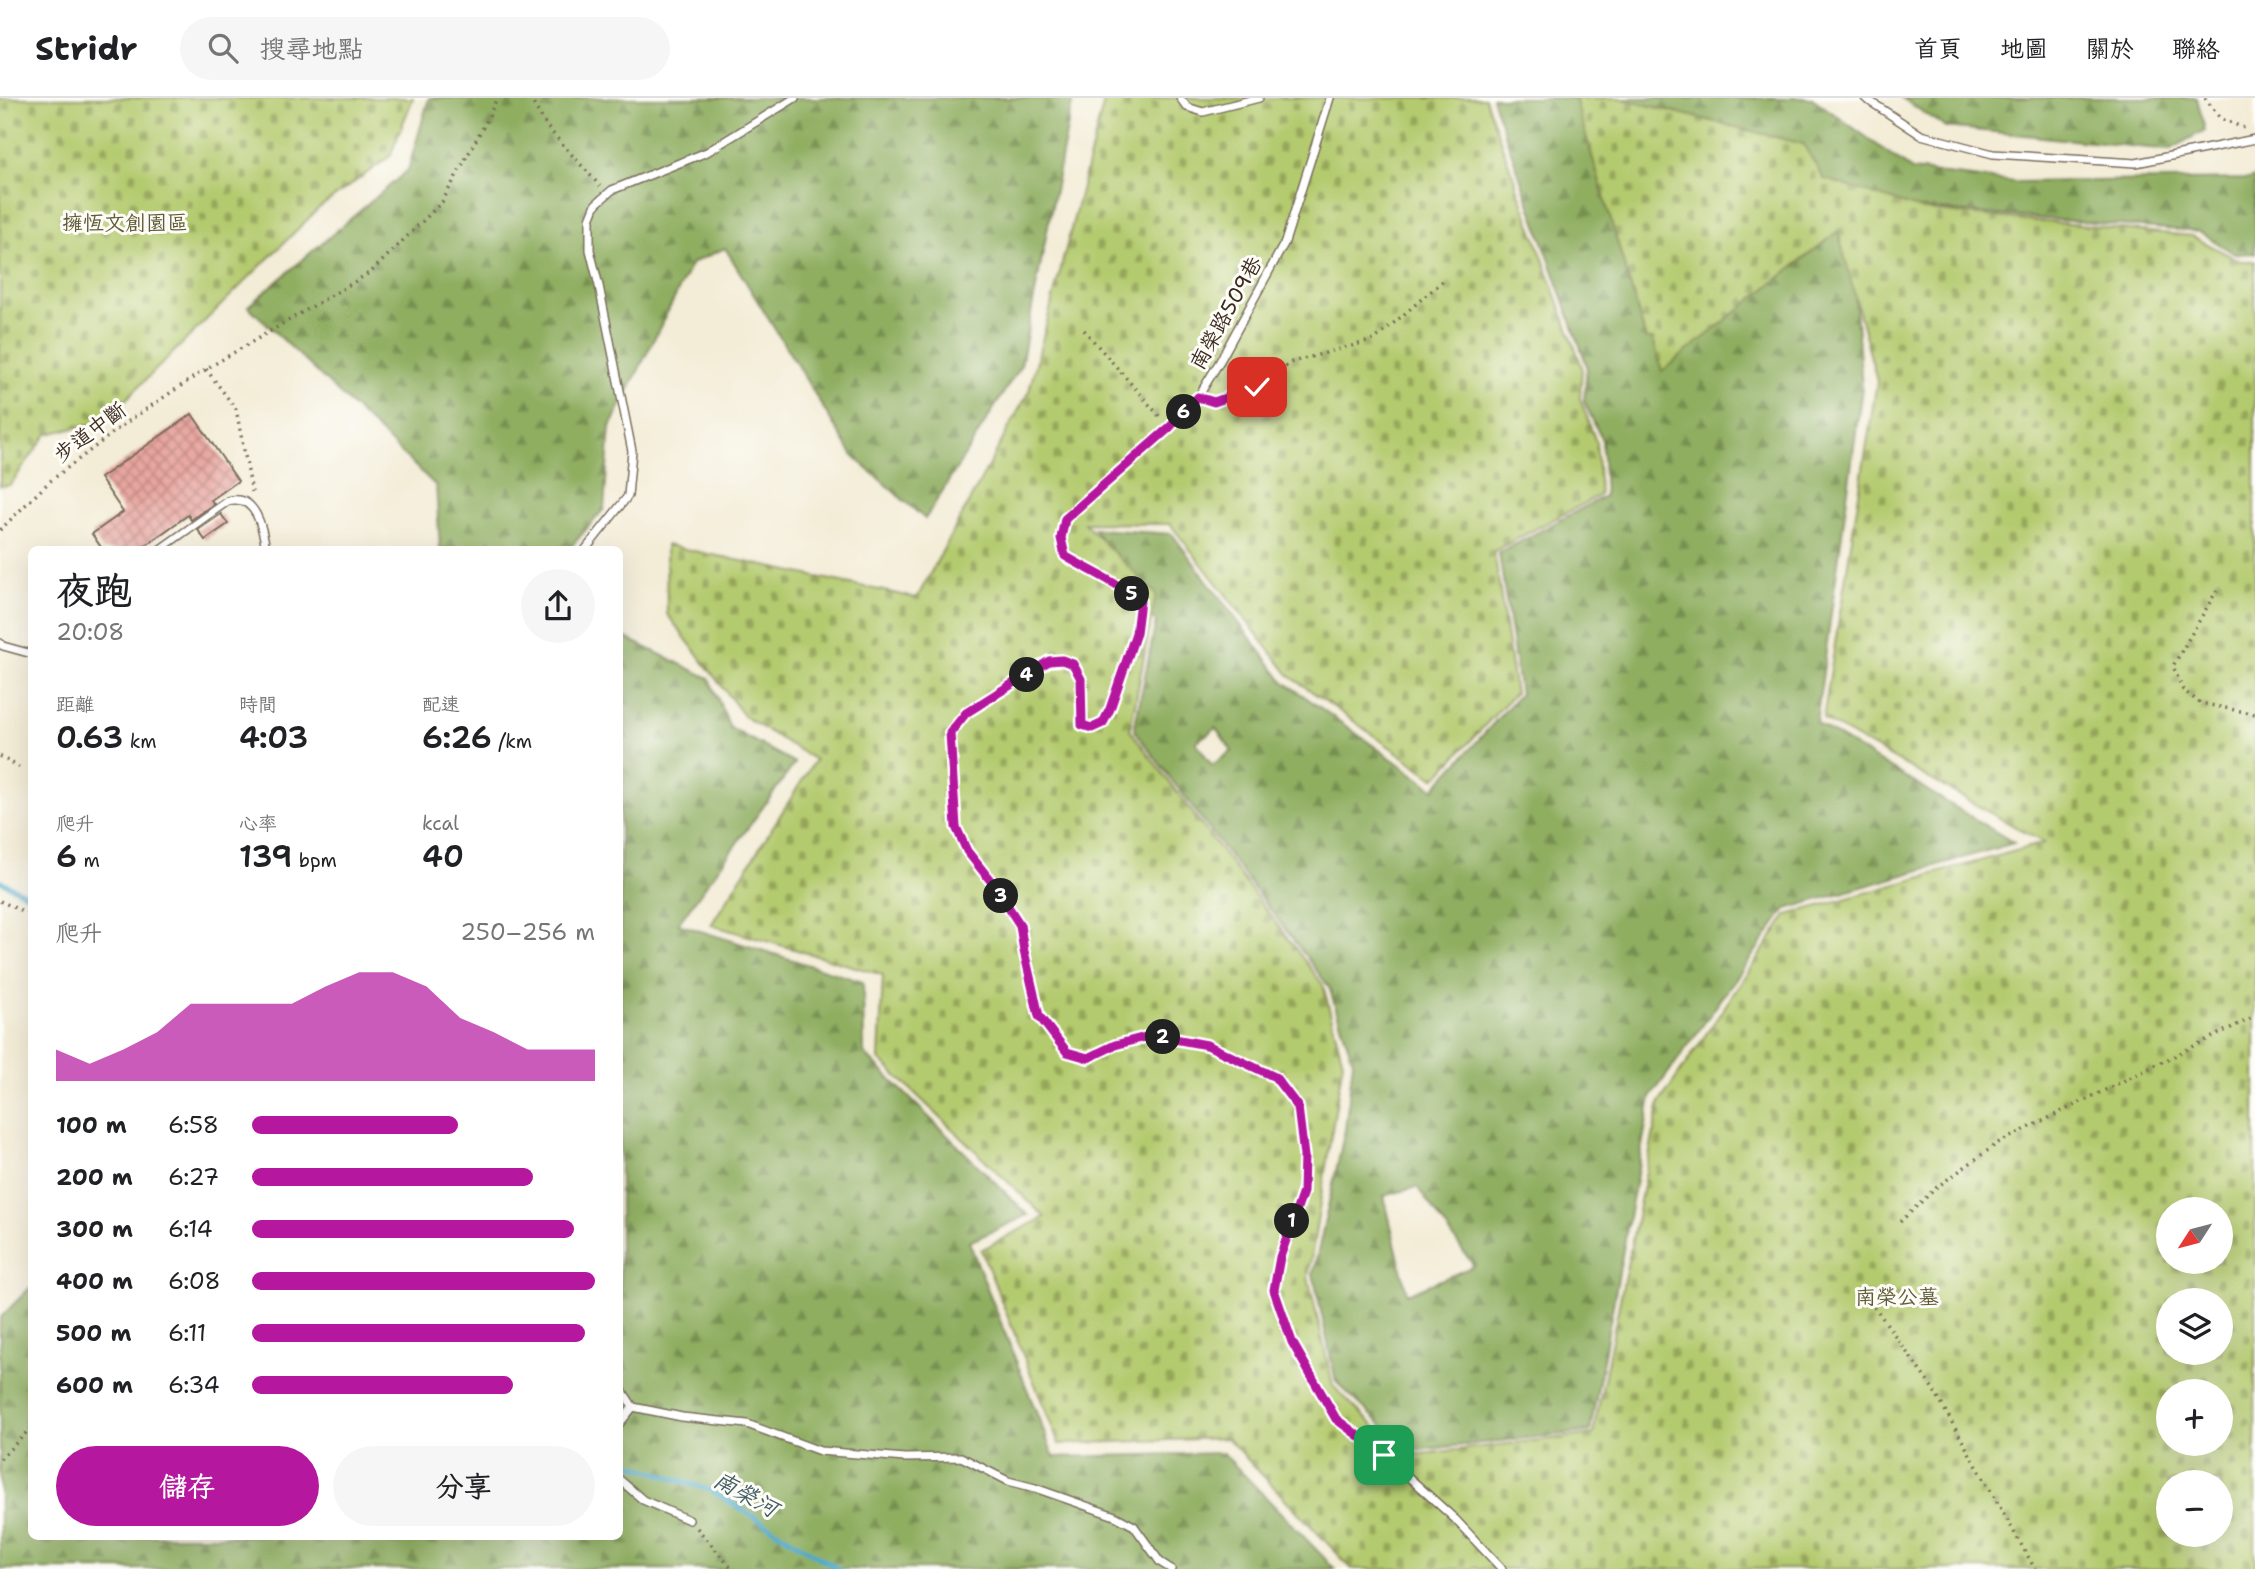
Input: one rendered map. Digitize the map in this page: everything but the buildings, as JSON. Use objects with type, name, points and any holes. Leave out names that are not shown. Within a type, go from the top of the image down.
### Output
[{"type":"lane","points":[[587,546],[628,496],[632,451],[590,250],[590,219],[596,204],[612,190],[707,152],[795,98]]},
{"type":"lane","points":[[1180,98],[1187,107],[1203,112],[1259,98]]},
{"type":"lane","name":"南榮路509巷","points":[[1330,98],[1285,242],[1198,397],[1170,427],[1065,519],[1061,538],[1065,556],[1093,573],[1119,584],[1140,601],[1136,633],[1103,723],[1092,728],[1082,725],[1081,679],[1073,664],[1062,660],[1049,661],[966,713],[950,733],[956,827],[967,851],[994,885],[1020,925],[1039,1016],[1067,1052],[1088,1058],[1115,1045],[1153,1035],[1207,1045],[1275,1077],[1298,1107],[1304,1156],[1303,1192],[1280,1257],[1274,1290],[1292,1342],[1336,1419],[1384,1455],[1455,1519],[1502,1569]]},
{"type":"lane","points":[[1865,98],[1921,135],[1993,154],[2136,163],[2255,139]]},
{"type":"lane","points":[[165,546],[228,501],[237,499],[245,501],[252,508],[262,527],[265,546]]},
{"type":"lane","points":[[0,643],[28,653]]},
{"type":"lane","points":[[623,1392],[633,1407],[681,1417],[747,1424],[820,1451],[905,1458],[961,1457],[1008,1481],[1035,1488],[1135,1526],[1156,1556],[1171,1569]]},
{"type":"lane","points":[[623,1419],[633,1407]]},
{"type":"lane","points":[[623,1483],[643,1500],[689,1520]]},
{"type":"path","name":"步道中斷","points":[[0,530],[49,482],[127,422],[206,369],[371,272],[442,202],[488,118],[496,98]]},
{"type":"path","points":[[530,98],[547,127],[598,183],[604,197]]},
{"type":"path","points":[[2205,98],[2220,118],[2246,129]]},
{"type":"path","points":[[1198,397],[1214,402],[1257,387],[1292,362],[1374,340],[1444,280]]},
{"type":"path","points":[[1084,330],[1170,427]]},
{"type":"path","points":[[206,369],[236,409],[252,489],[252,508]]},
{"type":"path","points":[[2217,590],[2173,666],[2183,690],[2200,703],[2255,714]]},
{"type":"path","points":[[0,756],[19,766]]},
{"type":"path","points":[[0,901],[28,912]]},
{"type":"path","points":[[1900,1222],[1937,1187],[1998,1143],[2255,1016]]},
{"type":"path","points":[[1874,1306],[1933,1389],[2035,1569]]},
{"type":"path","points":[[0,1459],[28,1431]]},
{"type":"path","points":[[689,1520],[732,1569]]},
{"type":"green space","name":"擁恆文創園區","points":[[0,98],[413,98],[390,156],[319,208],[103,422],[47,434],[10,485],[0,486]]},
{"type":"green space","points":[[429,98],[1073,98],[1021,365],[925,519],[853,456],[725,248],[692,263],[610,427],[604,509],[572,546],[440,546],[436,486],[248,306],[408,170]]},
{"type":"green space","name":"南榮公墓","points":[[1105,98],[1485,98],[1582,367],[1580,398],[1596,442],[1600,495],[1494,551],[1515,693],[1435,779],[1290,676],[1170,524],[1084,523],[1156,594],[1130,730],[1323,985],[1343,1062],[1308,1277],[1333,1386],[1405,1456],[1593,1434],[1660,1102],[1787,915],[2044,843],[1823,719],[1877,381],[1838,231],[1662,371],[1653,339],[1646,339],[1575,98],[1619,98],[1803,144],[1824,179],[1924,210],[2192,236],[2240,261],[2255,261],[2255,1569],[1352,1569],[1227,1438],[1059,1444],[981,1250],[1045,1217],[879,1059],[883,975],[711,925],[815,760],[745,717],[667,614],[666,545],[917,598],[1029,391]]},
{"type":"green space","points":[[1492,98],[1575,98],[1646,339],[1705,291],[1803,144],[1619,98],[1812,98],[1912,170],[2015,182],[2255,177],[2255,253],[2235,254],[2200,232],[1848,202],[1862,388],[1816,723],[2014,843],[1786,909],[1651,1097],[1590,1431],[1410,1451],[1336,1382],[1313,1274],[1345,1130],[1353,1061],[1329,987],[1134,730],[1156,622],[1094,529],[1172,534],[1283,681],[1434,789],[1520,694],[1499,553],[1605,496],[1602,440],[1584,401],[1587,366]],"holes":[[[1216,728],[1232,751],[1212,765],[1196,742]],[[1417,1187],[1474,1266],[1407,1294],[1384,1196]]]},
{"type":"green space","points":[[1902,98],[2197,98],[2205,130],[2169,150],[1945,127]]},
{"type":"green space","points":[[623,636],[709,678],[730,728],[795,763],[678,924],[863,982],[864,1053],[1028,1215],[969,1242],[1054,1457],[1223,1453],[1335,1569],[0,1569],[0,1318],[28,1290],[28,1540],[623,1540]]},
{"type":"waterway","name":"南榮河","points":[[0,881],[28,894]]},
{"type":"waterway","name":"南榮河","points":[[630,1464],[712,1491],[838,1569]]},
{"type":"route","points":[[1257,387],[1214,402],[1198,397],[1170,427],[1065,519],[1061,538],[1065,556],[1093,573],[1119,584],[1140,601],[1136,633],[1110,709],[1103,723],[1092,728],[1082,725],[1081,679],[1073,664],[1062,660],[1049,661],[966,713],[950,733],[956,827],[967,851],[994,885],[1020,925],[1039,1016],[1067,1052],[1088,1058],[1115,1045],[1153,1035],[1207,1045],[1275,1077],[1298,1107],[1304,1156],[1303,1192],[1280,1257],[1274,1290],[1292,1342],[1336,1419],[1384,1455]]}]
